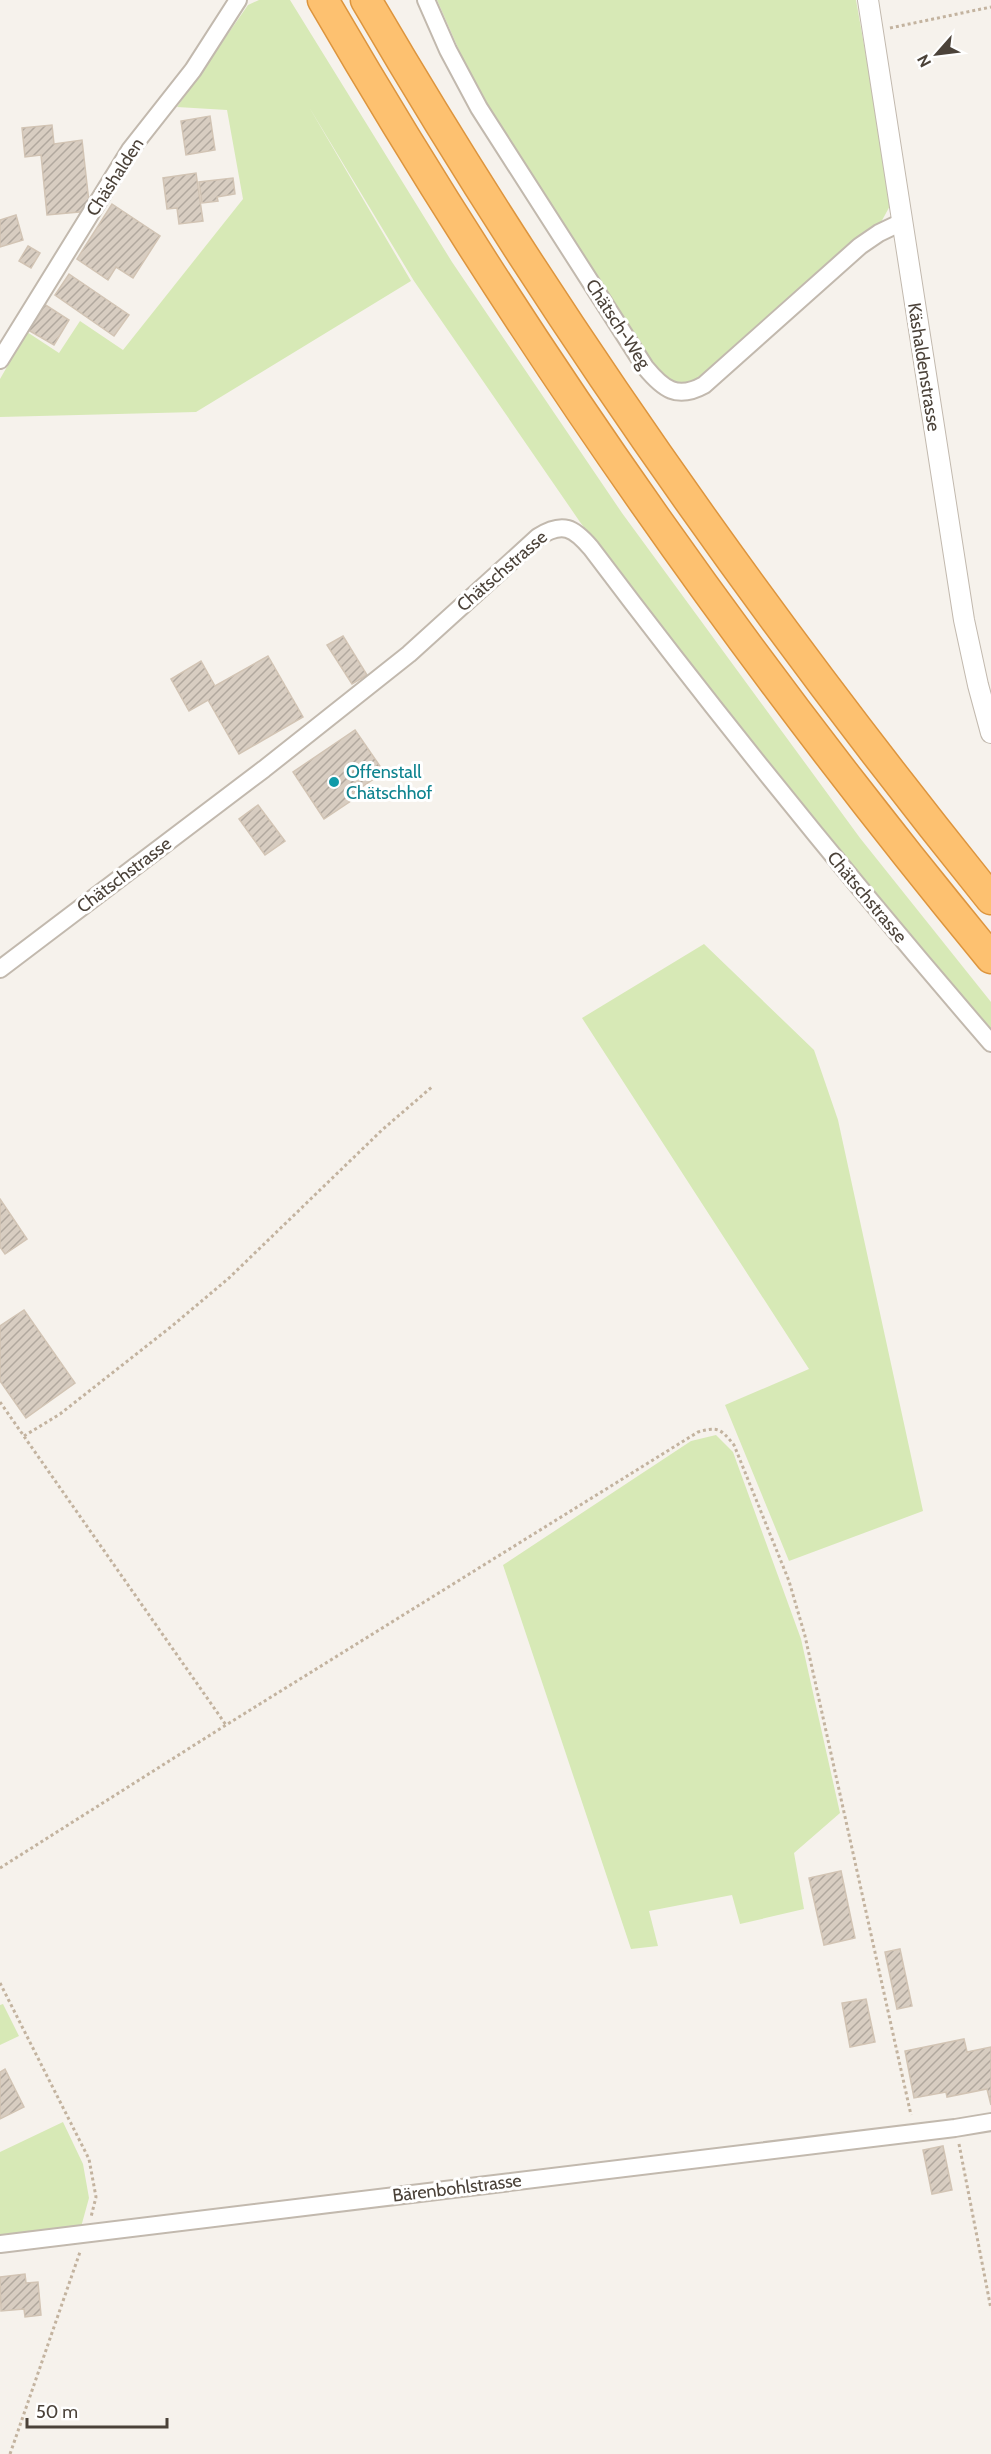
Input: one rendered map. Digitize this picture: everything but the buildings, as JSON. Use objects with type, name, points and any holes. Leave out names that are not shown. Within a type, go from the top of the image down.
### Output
[{"type":"highway","points":[[322,0],[505,295],[640,495],[730,621],[832,757],[991,958]]},
{"type":"highway","points":[[366,0],[481,189],[645,437],[814,672],[991,899]]},
{"type":"street","name":"Chäshalden","points":[[0,360],[130,150],[193,70],[238,0]]},
{"type":"street","name":"Chätsch-Weg","points":[[426,0],[448,50],[479,108],[645,367],[669,390],[687,392],[705,385],[861,246],[879,233],[902,222]]},
{"type":"street","name":"Käshaldenstrasse","points":[[868,0],[964,620],[991,733]]},
{"type":"street","name":"Chätschstrasse","points":[[0,969],[264,769],[409,654],[538,537],[558,527],[567,528],[580,535],[591,548],[777,788],[882,916],[991,1043]]},
{"type":"street","name":"Bärenbohlstrasse","points":[[0,2244],[991,2122]]},
{"type":"path","points":[[873,32],[991,7]]},
{"type":"path","points":[[24,1436],[60,1414],[229,1278],[382,1130],[434,1086]]},
{"type":"path","points":[[0,1402],[226,1725]]},
{"type":"path","points":[[0,1868],[698,1432],[712,1428],[724,1432],[734,1445],[789,1581],[805,1636],[915,2132]]},
{"type":"path","points":[[0,1983],[89,2159],[96,2198],[86,2234],[10,2454]]},
{"type":"path","points":[[955,2128],[991,2310]]},
{"type":"green space","points":[[259,0],[290,0],[452,262],[622,513],[860,838],[991,1002],[991,1033],[741,733],[580,522],[414,281],[309,107],[411,281],[196,412],[0,417],[0,379],[27,332],[59,353],[80,321],[123,350],[243,199],[227,110],[177,107],[248,5]]},
{"type":"green space","points":[[437,0],[856,0],[892,202],[879,226],[701,382],[681,386],[658,378],[498,123],[462,57]]},
{"type":"green space","points":[[704,944],[814,1050],[838,1120],[923,1511],[789,1561],[725,1405],[809,1369],[582,1018]]},
{"type":"green space","points":[[716,1435],[733,1452],[801,1639],[840,1813],[794,1853],[804,1909],[740,1924],[732,1895],[649,1911],[658,1946],[631,1949],[503,1565],[691,1441]]},
{"type":"green space","points":[[3,2004],[19,2036],[0,2045],[0,2005]]},
{"type":"green space","points":[[63,2122],[83,2164],[89,2198],[81,2227],[0,2238],[0,2152]]},
{"type":"place","name":"Offenstall Chätschhof","points":[[334,782]]}]
